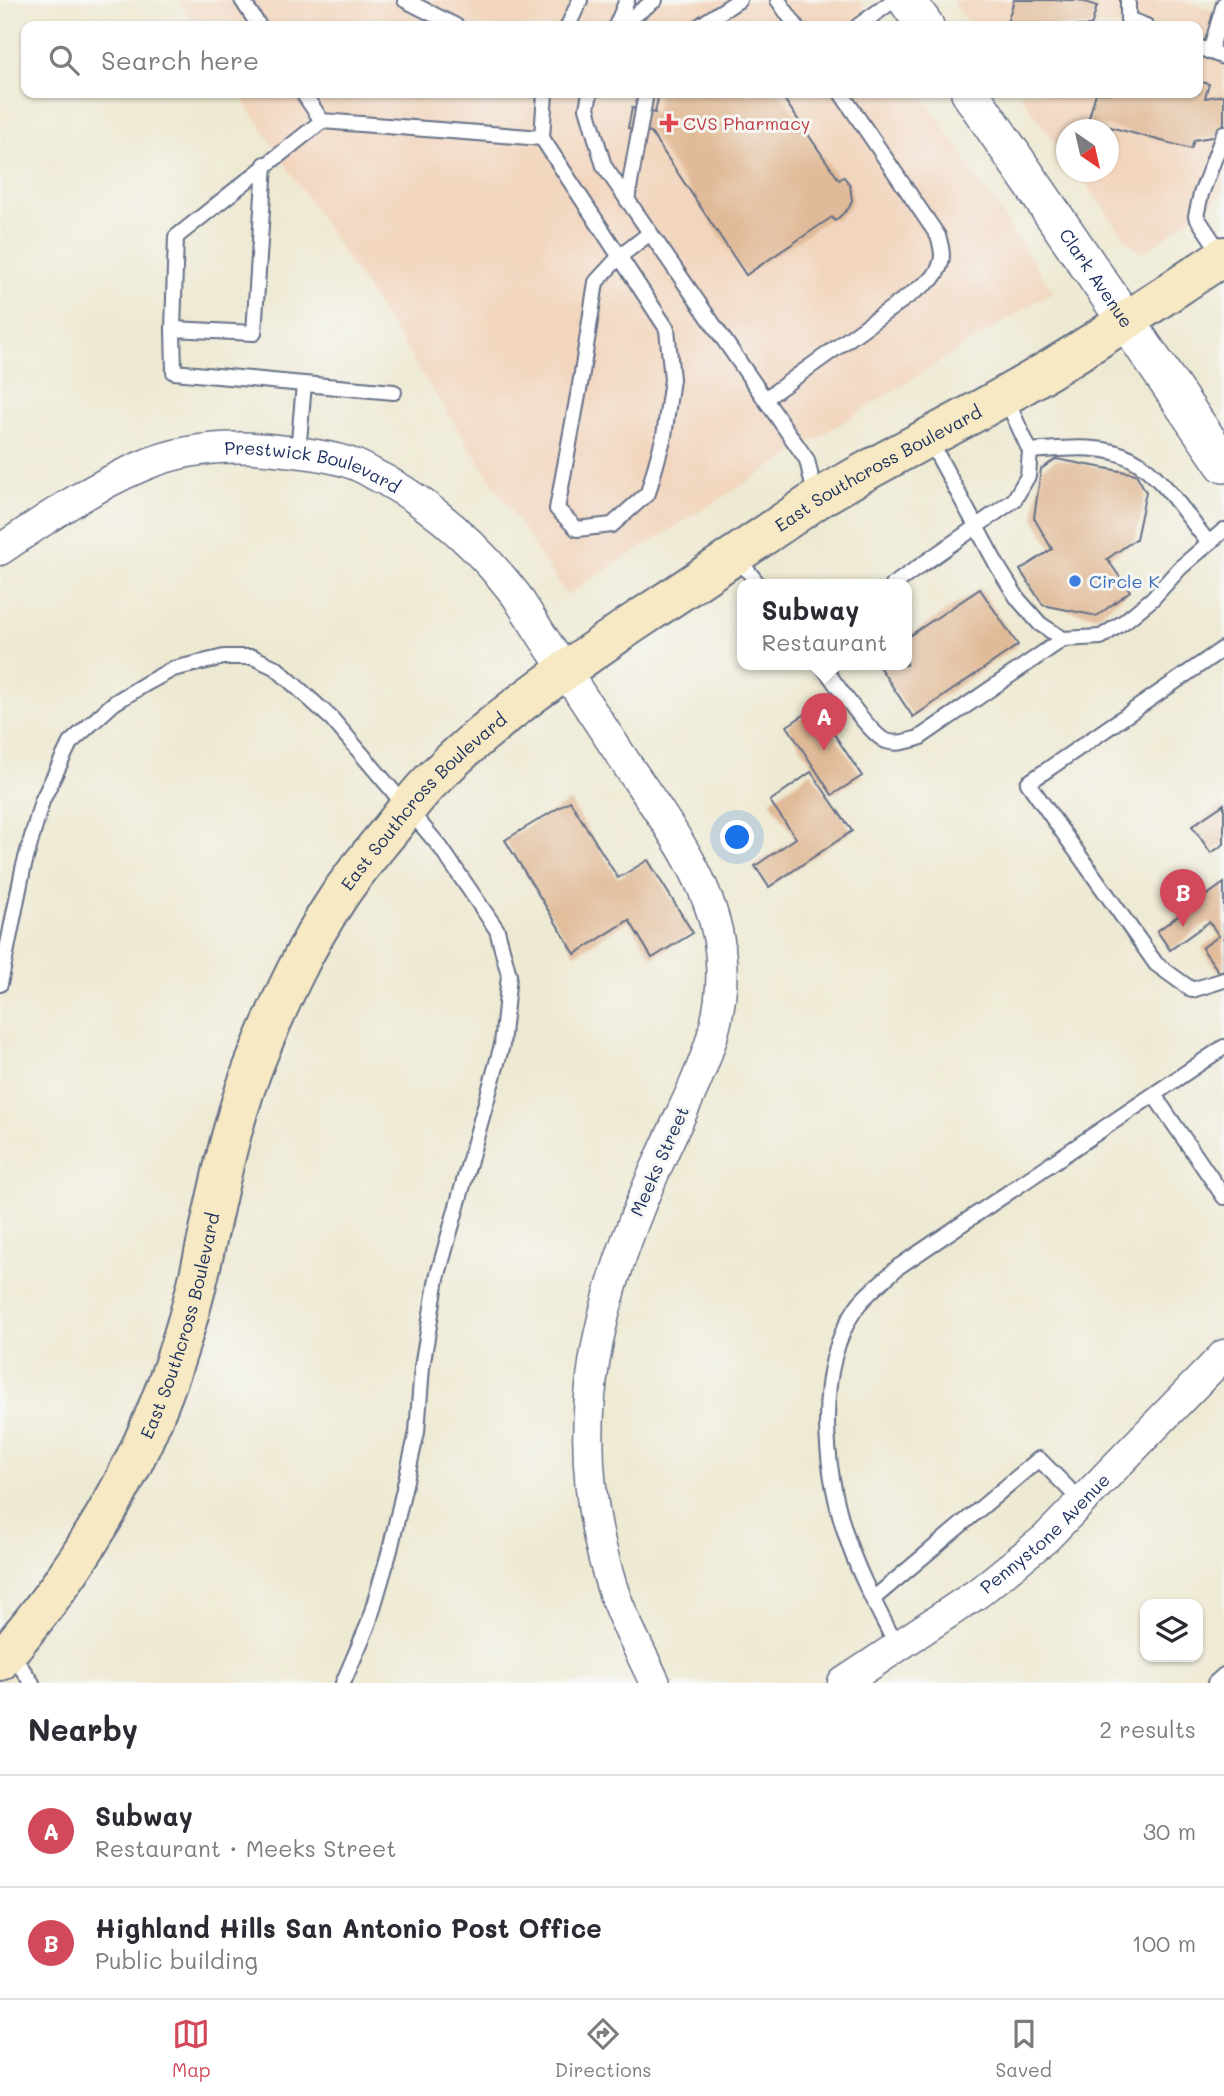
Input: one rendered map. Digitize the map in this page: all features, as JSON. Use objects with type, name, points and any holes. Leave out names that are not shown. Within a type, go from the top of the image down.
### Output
[{"type":"main road","name":"East Southcross Boulevard","points":[[5,1655],[44,1609],[94,1537],[136,1460],[169,1378],[195,1294],[240,1105],[260,1051],[307,948],[337,899],[427,785],[493,723],[564,670],[816,500],[1004,396],[1126,321],[1223,256]]},
{"type":"street","points":[[907,0],[922,21]]},
{"type":"street","name":"Clark Avenue","points":[[973,98],[1224,464]]},
{"type":"street","name":"Prestwick Boulevard","points":[[0,550],[39,523],[108,483],[142,466],[176,454],[235,447],[298,452],[357,466],[431,508],[488,560],[516,595],[564,670]]},
{"type":"street","name":"Meeks Street","points":[[564,670],[680,845],[710,903],[721,963],[720,1009],[709,1053],[633,1217],[606,1298],[593,1363],[587,1434],[596,1529],[608,1577],[655,1683]]},
{"type":"street","name":"Pennystone Avenue","points":[[843,1683],[978,1593],[1046,1538],[1224,1355]]},
{"type":"lane","points":[[242,0],[256,21]]},
{"type":"lane","points":[[405,0],[446,21]]},
{"type":"lane","points":[[570,21],[580,0]]},
{"type":"lane","points":[[625,21],[655,0]]},
{"type":"lane","points":[[706,21],[738,0]]},
{"type":"lane","points":[[778,0],[793,21]]},
{"type":"lane","points":[[865,21],[894,0]]},
{"type":"lane","points":[[1128,0],[1128,19],[1133,21]]},
{"type":"lane","points":[[619,21],[622,2]]},
{"type":"lane","points":[[1210,52],[1224,4]]},
{"type":"lane","points":[[306,98],[322,121]]},
{"type":"lane","points":[[545,98],[542,138],[620,257],[667,329],[672,379],[664,436],[648,493],[612,525],[577,529],[557,509],[596,282],[620,257],[650,233]]},
{"type":"lane","points":[[589,98],[587,108],[604,166],[807,460],[816,500]]},
{"type":"lane","points":[[627,200],[645,98]]},
{"type":"lane","points":[[765,399],[932,279],[941,267],[943,256],[938,236],[844,98]]},
{"type":"lane","points":[[394,392],[174,372],[176,237],[322,121],[542,138]]},
{"type":"lane","points":[[1223,256],[1196,216],[1200,194],[1224,133]]},
{"type":"lane","points":[[173,329],[254,333],[265,164]]},
{"type":"lane","points":[[298,452],[304,384]]},
{"type":"lane","points":[[901,579],[1014,500],[1028,476],[1030,451],[1004,396]]},
{"type":"lane","points":[[929,439],[975,527],[1018,599],[1040,624],[1063,639]]},
{"type":"lane","points":[[1030,451],[1102,450],[1131,458],[1153,474],[1209,543]]},
{"type":"lane","points":[[826,670],[868,725],[884,740],[899,744],[919,738],[1063,639],[1101,637],[1152,599],[1180,568],[1224,530]]},
{"type":"lane","points":[[735,555],[754,579]]},
{"type":"lane","points":[[1224,648],[1028,783],[1156,964],[1192,990],[1224,980]]},
{"type":"lane","points":[[0,984],[23,869],[42,802],[70,743],[114,703],[173,669],[224,657],[253,657],[276,668],[331,719],[441,848],[497,930],[509,975],[502,1045],[437,1278],[422,1367],[417,1432],[390,1550],[368,1625],[343,1683]]},
{"type":"lane","points":[[897,1647],[845,1535],[828,1458],[827,1394],[839,1339],[857,1306],[898,1267],[1224,1047]]},
{"type":"lane","points":[[1154,1095],[1224,1197]]},
{"type":"lane","points":[[873,1599],[1039,1459],[1082,1502]]},
{"type":"lane","points":[[5,1655],[32,1683]]},
{"type":"lane","points":[[1215,1683],[1224,1675]]},
{"type":"shaded area","points":[[178,0],[859,0],[873,21],[192,21]]},
{"type":"shaded area","points":[[951,0],[1180,0],[1224,14],[1224,194],[1142,254],[1127,240],[1084,182],[1119,182],[1119,119],[1056,119],[1056,144],[1023,98],[1203,98],[1203,21],[966,21]]},
{"type":"shaded area","points":[[242,98],[924,98],[1053,291],[566,595]]},
{"type":"building","points":[[1014,0],[1079,0],[1097,6],[1092,21],[1008,21]]},
{"type":"building","points":[[1203,82],[1209,84],[1205,98],[1224,95],[1224,135],[1194,140],[1191,149],[1119,129],[1119,119],[1089,119],[1095,98],[1203,98]]},
{"type":"building","name":"CVS Pharmacy","points":[[658,98],[783,98],[839,180],[844,177],[850,185],[852,200],[849,208],[835,221],[832,217],[746,275],[651,133],[628,128],[632,108],[655,113]]},
{"type":"building","points":[[1056,459],[1136,474],[1146,492],[1136,539],[1107,559],[1130,591],[1097,616],[1043,605],[1020,570],[1052,549],[1034,518],[1041,469]]},
{"type":"building","points":[[980,589],[1018,645],[913,717],[881,670],[912,670],[912,634]]},
{"type":"building","points":[[816,707],[862,776],[832,795],[787,726]]},
{"type":"building","points":[[811,772],[852,831],[769,887],[755,866],[796,838],[770,801]]},
{"type":"building","points":[[570,801],[618,878],[648,860],[693,933],[652,958],[629,920],[575,954],[505,840]]},
{"type":"building","points":[[1224,804],[1224,844],[1211,853],[1192,826]]},
{"type":"building","points":[[1224,883],[1224,970],[1219,972],[1202,948],[1219,936],[1209,922],[1170,950],[1157,931]]},
{"type":"place","name":"CVS Pharmacy","points":[[669,123]]},
{"type":"place","name":"Circle K","points":[[1075,581]]},
{"type":"place","name":"Subway","points":[[824,751]]},
{"type":"place","name":"Highland Hills San Antonio Post Office","points":[[1183,927]]}]
